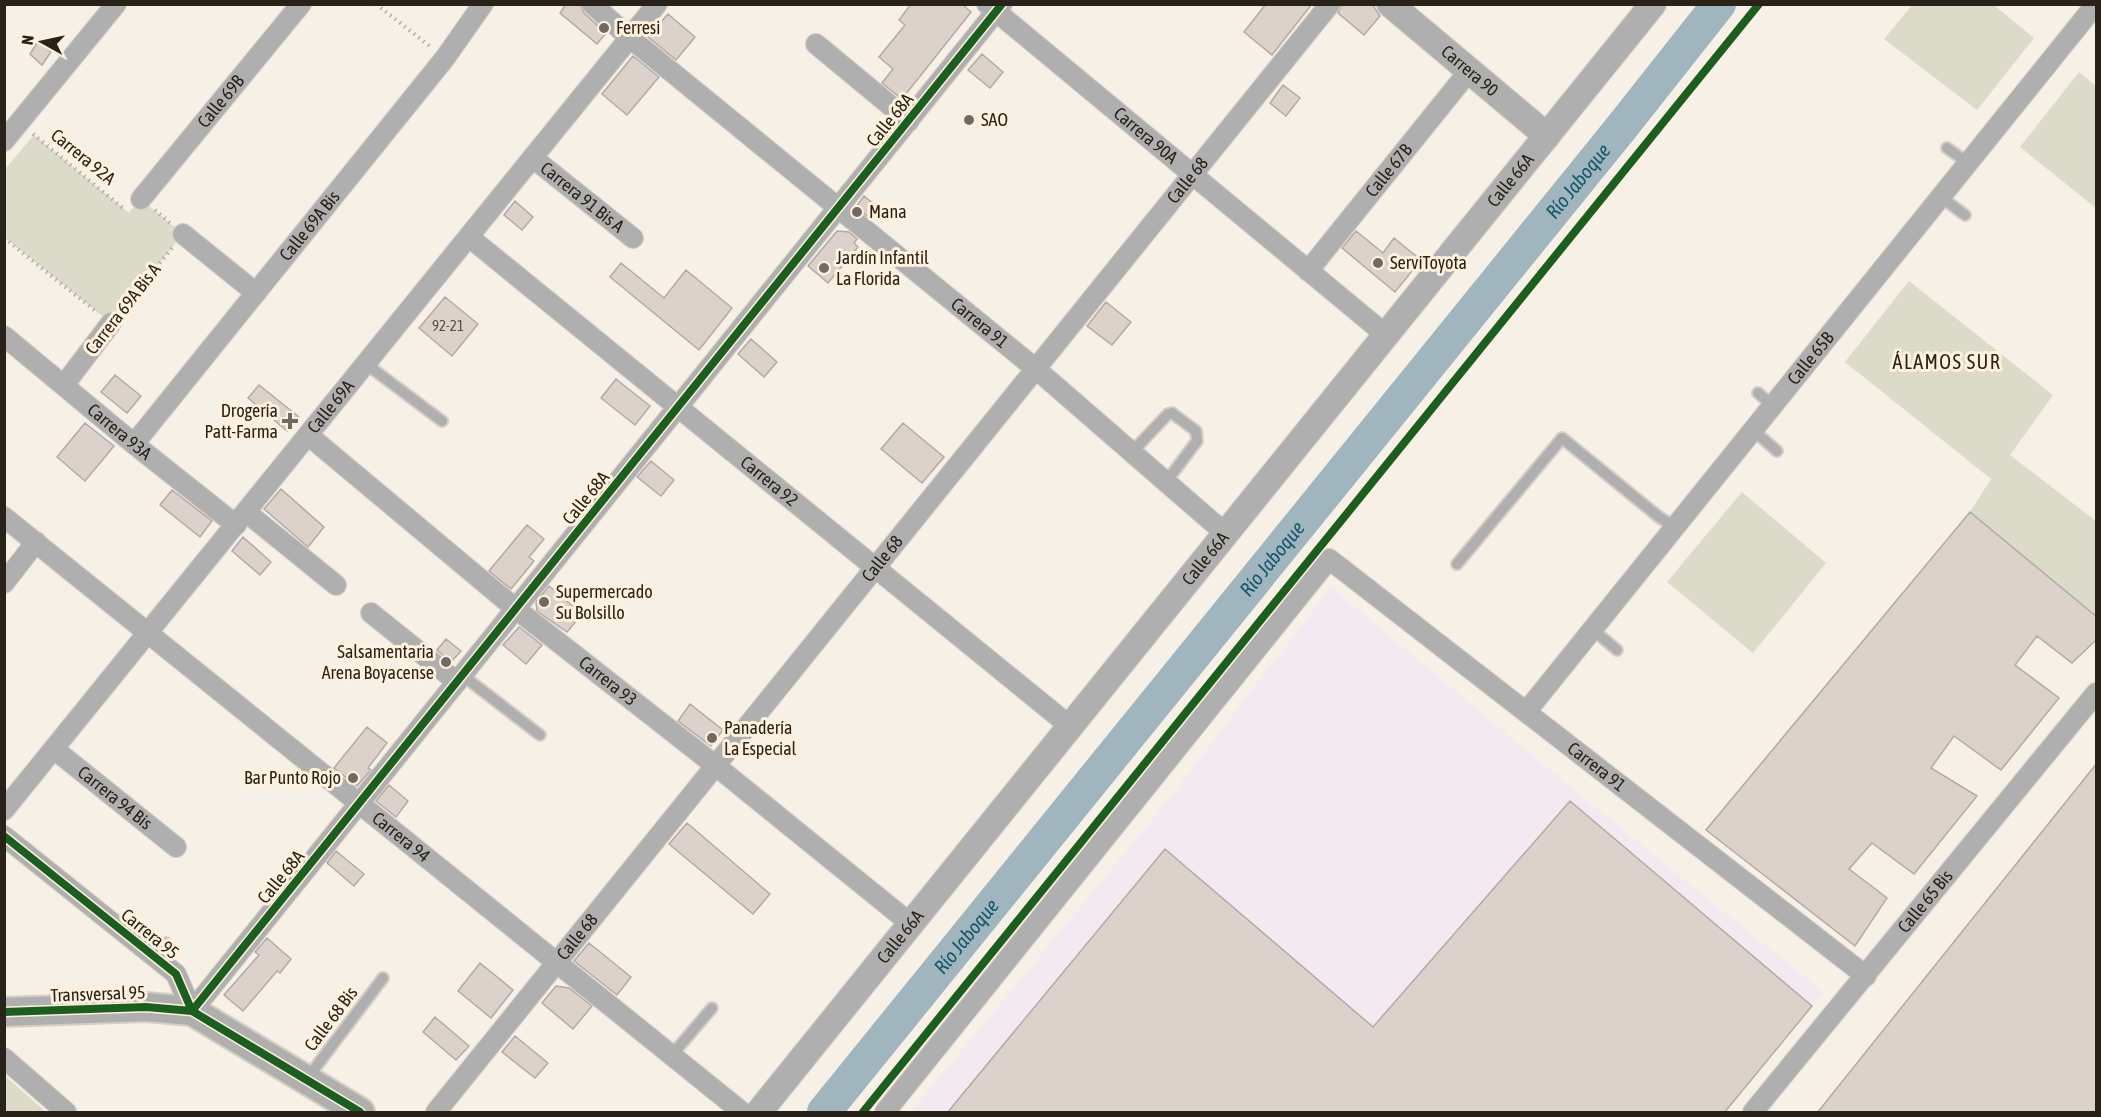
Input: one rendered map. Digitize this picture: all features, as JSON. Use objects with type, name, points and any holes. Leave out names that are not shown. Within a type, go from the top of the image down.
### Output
[{"type":"main road","name":"Transversal 95","points":[[4,1012],[146,1007],[192,1011]]},
{"type":"main road","points":[[192,1011],[360,1113]]},
{"type":"street","points":[[4,141],[116,4]]},
{"type":"street","name":"Calle 69B","points":[[141,199],[302,4]]},
{"type":"street","name":"Calle 69A Bis","points":[[134,444],[445,58],[483,4]]},
{"type":"street","name":"Carrera 91","points":[[592,4],[630,38],[1036,369],[1226,534]]},
{"type":"street","name":"Calle 69A","points":[[4,810],[657,4]]},
{"type":"street","name":"Calle 68","points":[[436,1113],[1330,4]]},
{"type":"street","name":"Carrera 90","points":[[1390,4],[1547,136]]},
{"type":"street","name":"Calle 66A","points":[[759,1113],[1653,4]]},
{"type":"street","name":"Calle 65B","points":[[1526,712],[1753,430],[1765,399],[1941,197],[2096,4]]},
{"type":"street","name":"Carrera 90A","points":[[995,7],[1386,335]]},
{"type":"street","name":"Calle 68A","points":[[192,1011],[909,121],[995,7]]},
{"type":"street","points":[[816,45],[909,121]]},
{"type":"street","name":"Calle 67B","points":[[1308,271],[1469,71]]},
{"type":"street","name":"Carrera 91 Bis A","points":[[532,158],[633,238]]},
{"type":"street","points":[[183,234],[256,293]]},
{"type":"street","name":"Carrera 92","points":[[469,237],[1071,726]]},
{"type":"street","name":"Carrera 69A Bis A","points":[[64,385],[111,323]]},
{"type":"street","name":"Carrera 93A","points":[[4,336],[134,444],[336,585]]},
{"type":"street","name":"Carrera 93","points":[[308,435],[516,609],[716,766],[911,924]]},
{"type":"street","name":"Carrera 94","points":[[4,517],[742,1113]]},
{"type":"street","points":[[4,583],[36,542]]},
{"type":"street","name":"Carrera 91","points":[[885,1113],[1329,559],[1866,976]]},
{"type":"street","points":[[371,613],[459,679]]},
{"type":"street","name":"Calle 65 Bis","points":[[1753,1113],[2097,693]]},
{"type":"street","name":"Carrera 94 Bis","points":[[54,749],[176,847]]},
{"type":"street","name":"Carrera 95","points":[[4,836],[160,950],[176,974],[192,1011]]},
{"type":"street","points":[[4,1058],[66,1113]]},
{"type":"lane","points":[[1947,148],[1968,163]]},
{"type":"lane","points":[[1941,197],[1965,215]]},
{"type":"lane","points":[[366,364],[442,421]]},
{"type":"lane","points":[[1132,452],[1168,414],[1172,413],[1196,431],[1197,441],[1166,482]]},
{"type":"lane","points":[[1753,430],[1777,451]]},
{"type":"lane","points":[[1457,564],[1562,438],[1659,517],[1675,527]]},
{"type":"lane","points":[[1592,629],[1617,650]]},
{"type":"lane","points":[[459,679],[540,735]]},
{"type":"lane","name":"Calle 68 Bis","points":[[306,1080],[383,978]]},
{"type":"lane","points":[[671,1056],[712,1008]]},
{"type":"path","points":[[376,4],[445,58]]},
{"type":"path","points":[[141,199],[183,234]]},
{"type":"path","points":[[4,238],[111,323]]},
{"type":"shaded area","points":[[1912,5],[1994,5],[2034,38],[1977,110],[1884,39]]},
{"type":"shaded area","points":[[2079,72],[2096,86],[2096,208],[2020,147]]},
{"type":"shaded area","points":[[34,135],[129,213],[141,199],[183,234],[111,323],[5,238],[5,169]]},
{"type":"shaded area","points":[[1909,281],[2053,395],[2010,455],[2096,521],[2096,617],[1970,512],[1991,479],[1845,362]]},
{"type":"shaded area","points":[[1742,492],[1826,563],[1753,653],[1667,582]]},
{"type":"shaded area","points":[[1331,587],[1576,792],[1823,992],[1724,1112],[911,1112],[1158,813]]},
{"type":"shaded area","points":[[5,1076],[46,1112],[5,1112]]},
{"type":"building","points":[[566,4],[580,4],[584,13],[606,33],[597,44],[560,13]]},
{"type":"building","points":[[911,4],[962,4],[971,12],[902,99],[882,83],[893,69],[879,57],[905,25],[899,20]]},
{"type":"building","points":[[1266,4],[1312,4],[1272,55],[1244,32]]},
{"type":"building","points":[[1342,4],[1372,4],[1380,16],[1364,35],[1338,13]]},
{"type":"building","points":[[668,14],[695,37],[676,60],[648,37]]},
{"type":"building","points":[[38,41],[51,52],[42,65],[30,54]]},
{"type":"building","points":[[982,54],[1003,72],[990,88],[968,70]]},
{"type":"building","points":[[633,56],[659,77],[627,115],[602,94]]},
{"type":"building","points":[[1283,85],[1300,98],[1286,116],[1270,103]]},
{"type":"building","points":[[864,196],[880,209],[872,220],[856,207]]},
{"type":"building","points":[[515,201],[533,217],[522,230],[504,215]]},
{"type":"building","points":[[837,231],[849,232],[857,239],[854,243],[858,247],[828,283],[808,266]]},
{"type":"building","name":"ServiToyota","points":[[1356,231],[1383,253],[1394,238],[1421,260],[1395,292],[1342,248]]},
{"type":"building","points":[[621,263],[664,298],[686,270],[732,308],[699,350],[610,277]]},
{"type":"building","points":[[445,297],[478,324],[452,356],[419,328]]},
{"type":"building","points":[[1106,302],[1131,322],[1112,345],[1087,326]]},
{"type":"building","points":[[751,339],[777,362],[764,377],[738,354]]},
{"type":"building","points":[[115,375],[141,396],[127,413],[101,392]]},
{"type":"building","points":[[616,379],[650,406],[635,425],[601,398]]},
{"type":"building","points":[[259,385],[299,417],[287,431],[248,398]]},
{"type":"building","points":[[85,423],[114,446],[85,481],[57,457]]},
{"type":"building","points":[[903,423],[944,457],[922,483],[881,449]]},
{"type":"building","points":[[651,461],[674,480],[661,496],[637,477]]},
{"type":"building","points":[[281,489],[324,527],[308,547],[264,509]]},
{"type":"building","points":[[172,490],[212,521],[200,537],[160,505]]},
{"type":"building","points":[[1970,512],[2097,617],[2097,639],[2072,663],[2037,636],[2015,665],[2059,698],[2001,770],[1954,736],[1931,768],[1977,796],[1914,874],[1872,843],[1849,869],[1887,898],[1855,946],[1706,830]]},
{"type":"building","points":[[527,525],[544,539],[529,557],[534,561],[511,589],[489,571]]},
{"type":"building","points":[[243,537],[271,562],[260,575],[232,551]]},
{"type":"building","points":[[549,586],[582,614],[567,632],[537,611],[536,602]]},
{"type":"building","points":[[519,627],[542,645],[526,664],[503,645]]},
{"type":"building","points":[[446,639],[461,651],[451,662],[437,650]]},
{"type":"building","points":[[690,704],[723,730],[711,746],[678,721]]},
{"type":"building","points":[[367,727],[387,743],[368,768],[371,770],[357,786],[334,768]]},
{"type":"building","points":[[2097,763],[2097,1113],[1817,1113]]},
{"type":"building","points":[[389,785],[408,801],[396,817],[376,801]]},
{"type":"building","points":[[1570,801],[1812,1006],[1724,1113],[947,1113],[1165,849],[1373,1027]]},
{"type":"building","points":[[687,823],[770,894],[753,914],[669,844]]},
{"type":"building","points":[[336,851],[364,874],[354,886],[327,863]]},
{"type":"building","points":[[267,938],[291,959],[280,973],[277,971],[243,1011],[224,995],[259,955],[255,952]]},
{"type":"building","points":[[589,943],[631,977],[617,995],[574,961]]},
{"type":"building","points":[[480,963],[513,990],[491,1018],[458,991]]},
{"type":"building","points":[[556,986],[569,988],[592,1006],[573,1029],[542,1003]]},
{"type":"building","points":[[435,1017],[469,1046],[456,1060],[423,1032]]},
{"type":"building","points":[[515,1036],[548,1063],[535,1078],[502,1052]]},
{"type":"waterway","name":"Río Jaboque","points":[[824,1112],[1719,4]]},
{"type":"cycle path","points":[[192,1011],[1002,4]]},
{"type":"cycle path","points":[[863,1112],[1759,4]]},
{"type":"cycle path","points":[[4,836],[176,974],[192,1011],[360,1112]]},
{"type":"cycle path","points":[[4,1012],[146,1007],[192,1011]]},
{"type":"place","name":"Ferresi","points":[[604,28]]},
{"type":"place","name":"SAO","points":[[969,120]]},
{"type":"place","name":"Mana","points":[[857,212]]},
{"type":"place","name":"ServiToyota","points":[[1378,263]]},
{"type":"place","name":"Jardín Infantil La Florida","points":[[824,268]]},
{"type":"place","name":"Drogería Patt-Farma","points":[[290,421]]},
{"type":"place","name":"Supermercado Su Bolsillo","points":[[544,602]]},
{"type":"place","name":"Salsamentaria Arena Boyacense","points":[[446,662]]},
{"type":"place","name":"Panadería La Especial","points":[[712,738]]},
{"type":"place","name":"Bar Punto Rojo","points":[[353,778]]},
{"type":"district","name":"ÁLAMOS SUR","points":[[1947,362]]}]
